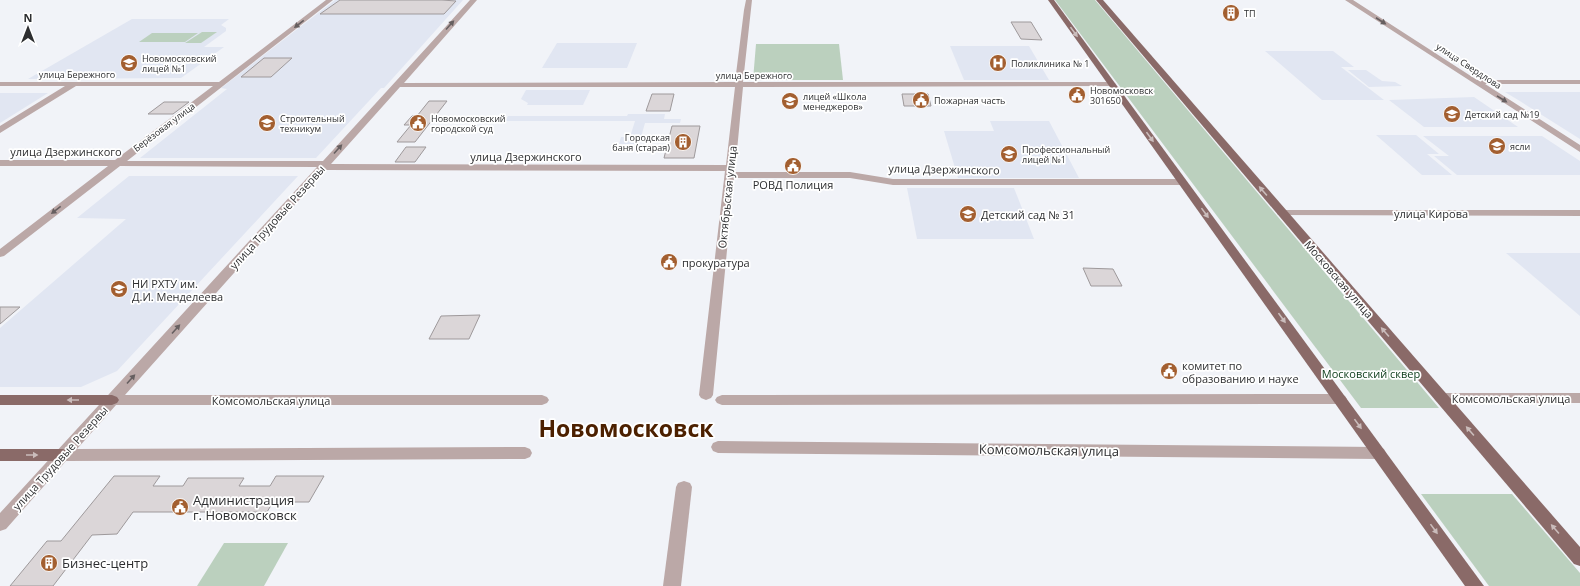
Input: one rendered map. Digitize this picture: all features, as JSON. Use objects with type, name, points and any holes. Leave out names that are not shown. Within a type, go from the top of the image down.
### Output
[{"type":"main road","points":[[1051,0],[1475,586]]},
{"type":"main road","name":"Московская улица","points":[[1098,0],[1580,559]]},
{"type":"main road","name":"Комсомольская улица","points":[[0,400],[112,400]]},
{"type":"main road","points":[[0,455],[63,455]]},
{"type":"street","name":"Берёзовая улица","points":[[0,254],[117,163],[223,84],[330,0]]},
{"type":"street","name":"улица Трудовые Резервы","points":[[0,524],[474,0]]},
{"type":"street","name":"Октябрьская улица","points":[[706,395],[749,0]]},
{"type":"street","name":"улица Свердлова","points":[[1348,0],[1580,149]]},
{"type":"street","points":[[1475,82],[1580,82]]},
{"type":"street","name":"улица Бережного","points":[[0,84],[223,84]]},
{"type":"street","name":"улица Бережного","points":[[396,85],[1112,84]]},
{"type":"street","points":[[0,130],[73,85]]},
{"type":"street","name":"улица Дзержинского","points":[[0,163],[117,163],[730,171],[850,174],[893,182],[1182,182]]},
{"type":"street","name":"улица Кирова","points":[[1282,213],[1580,213]]},
{"type":"street","name":"Комсомольская улица","points":[[1441,398],[1580,398]]},
{"type":"street","points":[[722,400],[1340,399]]},
{"type":"street","name":"Комсомольская улица","points":[[112,400],[542,400]]},
{"type":"street","name":"Комсомольская улица","points":[[718,447],[1379,454]]},
{"type":"street","points":[[63,455],[525,453]]},
{"type":"street","points":[[672,586],[684,487]]},
{"type":"shaded area","points":[[335,0],[463,0],[384,88],[381,88],[316,158],[140,158],[227,89],[221,88]]},
{"type":"shaded area","name":"Новомосковский лицей №1","points":[[132,19],[229,19],[221,25],[226,28],[226,31],[204,47],[224,47],[181,78],[28,79]]},
{"type":"shaded area","points":[[557,43],[637,43],[627,68],[542,68]]},
{"type":"shaded area","name":"Поликлиника № 1","points":[[950,46],[1029,46],[1049,80],[964,80]]},
{"type":"shaded area","points":[[1265,51],[1333,51],[1354,67],[1341,67],[1384,100],[1322,100]]},
{"type":"shaded area","points":[[1348,70],[1366,70],[1382,81],[1395,82],[1402,86],[1369,87]]},
{"type":"shaded area","points":[[526,90],[590,90],[583,105],[527,105],[528,103],[521,99]]},
{"type":"shaded area","points":[[1505,92],[1580,92],[1580,139],[1523,103]]},
{"type":"shaded area","points":[[0,93],[48,93],[0,123]]},
{"type":"shaded area","name":"Детский сад №19","points":[[1474,97],[1518,127],[1424,127],[1389,100]]},
{"type":"shaded area","points":[[628,114],[665,114],[664,119],[681,119],[680,123],[645,123],[639,144],[619,144],[621,137],[630,137],[635,121],[505,121],[508,116],[627,116]]},
{"type":"shaded area","name":"Профессиональный лицей №1","points":[[990,121],[1049,121],[1079,178],[958,178],[944,131],[994,131]]},
{"type":"shaded area","points":[[1376,135],[1416,135],[1439,154],[1427,154],[1452,175],[1422,175]]},
{"type":"shaded area","name":"ясли","points":[[1423,136],[1542,136],[1580,161],[1580,175],[1457,175],[1434,156],[1449,156]]},
{"type":"shaded area","name":"НИ РХТУ им. Д.И. Менделеева","points":[[129,176],[298,176],[117,371],[81,387],[0,387],[0,328],[126,219],[77,218]]},
{"type":"shaded area","name":"Детский сад № 31","points":[[907,188],[1014,188],[1034,239],[917,239]]},
{"type":"shaded area","points":[[1506,253],[1580,253],[1580,316]]},
{"type":"green space","name":"Московский сквер","points":[[1055,0],[1095,0],[1439,408],[1361,408]]},
{"type":"green space","points":[[202,32],[217,32],[201,43],[185,43]]},
{"type":"green space","points":[[152,33],[198,33],[185,42],[139,42]]},
{"type":"green space","points":[[756,44],[839,44],[843,80],[753,80]]},
{"type":"green space","points":[[1421,494],[1512,494],[1580,573],[1580,586],[1489,586]]},
{"type":"green space","points":[[224,543],[288,543],[264,586],[197,586]]},
{"type":"building","points":[[340,0],[456,1],[444,14],[320,14]]},
{"type":"building","points":[[1011,22],[1031,22],[1042,40],[1021,39]]},
{"type":"building","points":[[264,58],[292,58],[271,77],[241,77]]},
{"type":"building","points":[[652,94],[674,94],[670,111],[646,111]]},
{"type":"building","name":"Пожарная часть","points":[[902,94],[928,94],[931,106],[904,106]]},
{"type":"building","name":"Новомосковский городской суд","points":[[429,101],[447,101],[415,142],[397,142],[411,125],[404,125],[412,116],[417,116]]},
{"type":"building","points":[[164,102],[189,102],[173,114],[148,114]]},
{"type":"building","name":"Городская баня (старая)","points":[[672,126],[700,126],[694,158],[664,158]]},
{"type":"building","points":[[406,147],[426,147],[415,162],[395,162]]},
{"type":"building","points":[[1083,268],[1113,269],[1122,286],[1091,286]]},
{"type":"building","points":[[0,307],[20,307],[0,324]]},
{"type":"building","points":[[480,315],[469,339],[429,339],[441,316]]},
{"type":"building","name":"Администрация г. Новомосковск","points":[[114,476],[160,476],[153,486],[183,486],[188,478],[244,478],[239,486],[270,486],[276,476],[324,476],[309,502],[273,502],[267,512],[133,512],[117,534],[92,535],[53,586],[10,586],[47,541],[61,541]]},
{"type":"place","name":"ТП","points":[[1231,13]]},
{"type":"place","name":"Новомосковский лицей №1","points":[[129,63]]},
{"type":"place","name":"Поликлиника № 1","points":[[998,63]]},
{"type":"place","name":"Новомосковск 301650","points":[[1077,95]]},
{"type":"place","name":"Пожарная часть","points":[[921,100]]},
{"type":"place","name":"лицей «Школа менеджеров»","points":[[790,101]]},
{"type":"place","name":"Детский сад №19","points":[[1452,114]]},
{"type":"place","name":"Строительный техникум","points":[[267,123]]},
{"type":"place","name":"Новомосковский городской суд","points":[[418,123]]},
{"type":"place","name":"Городская баня (старая)","points":[[683,142]]},
{"type":"place","name":"ясли","points":[[1497,146]]},
{"type":"place","name":"Профессиональный лицей №1","points":[[1009,154]]},
{"type":"place","name":"РОВД Полиция","points":[[793,166]]},
{"type":"place","name":"Детский сад № 31","points":[[968,214]]},
{"type":"place","name":"прокуратура","points":[[669,262]]},
{"type":"place","name":"НИ РХТУ им. Д.И. Менделеева","points":[[119,289]]},
{"type":"place","name":"комитет по образованию и науке","points":[[1169,371]]},
{"type":"place","name":"Администрация г. Новомосковск","points":[[180,507]]},
{"type":"place","name":"Бизнес-центр","points":[[49,563]]},
{"type":"district","name":"Новомосковск","points":[[626,428]]}]
